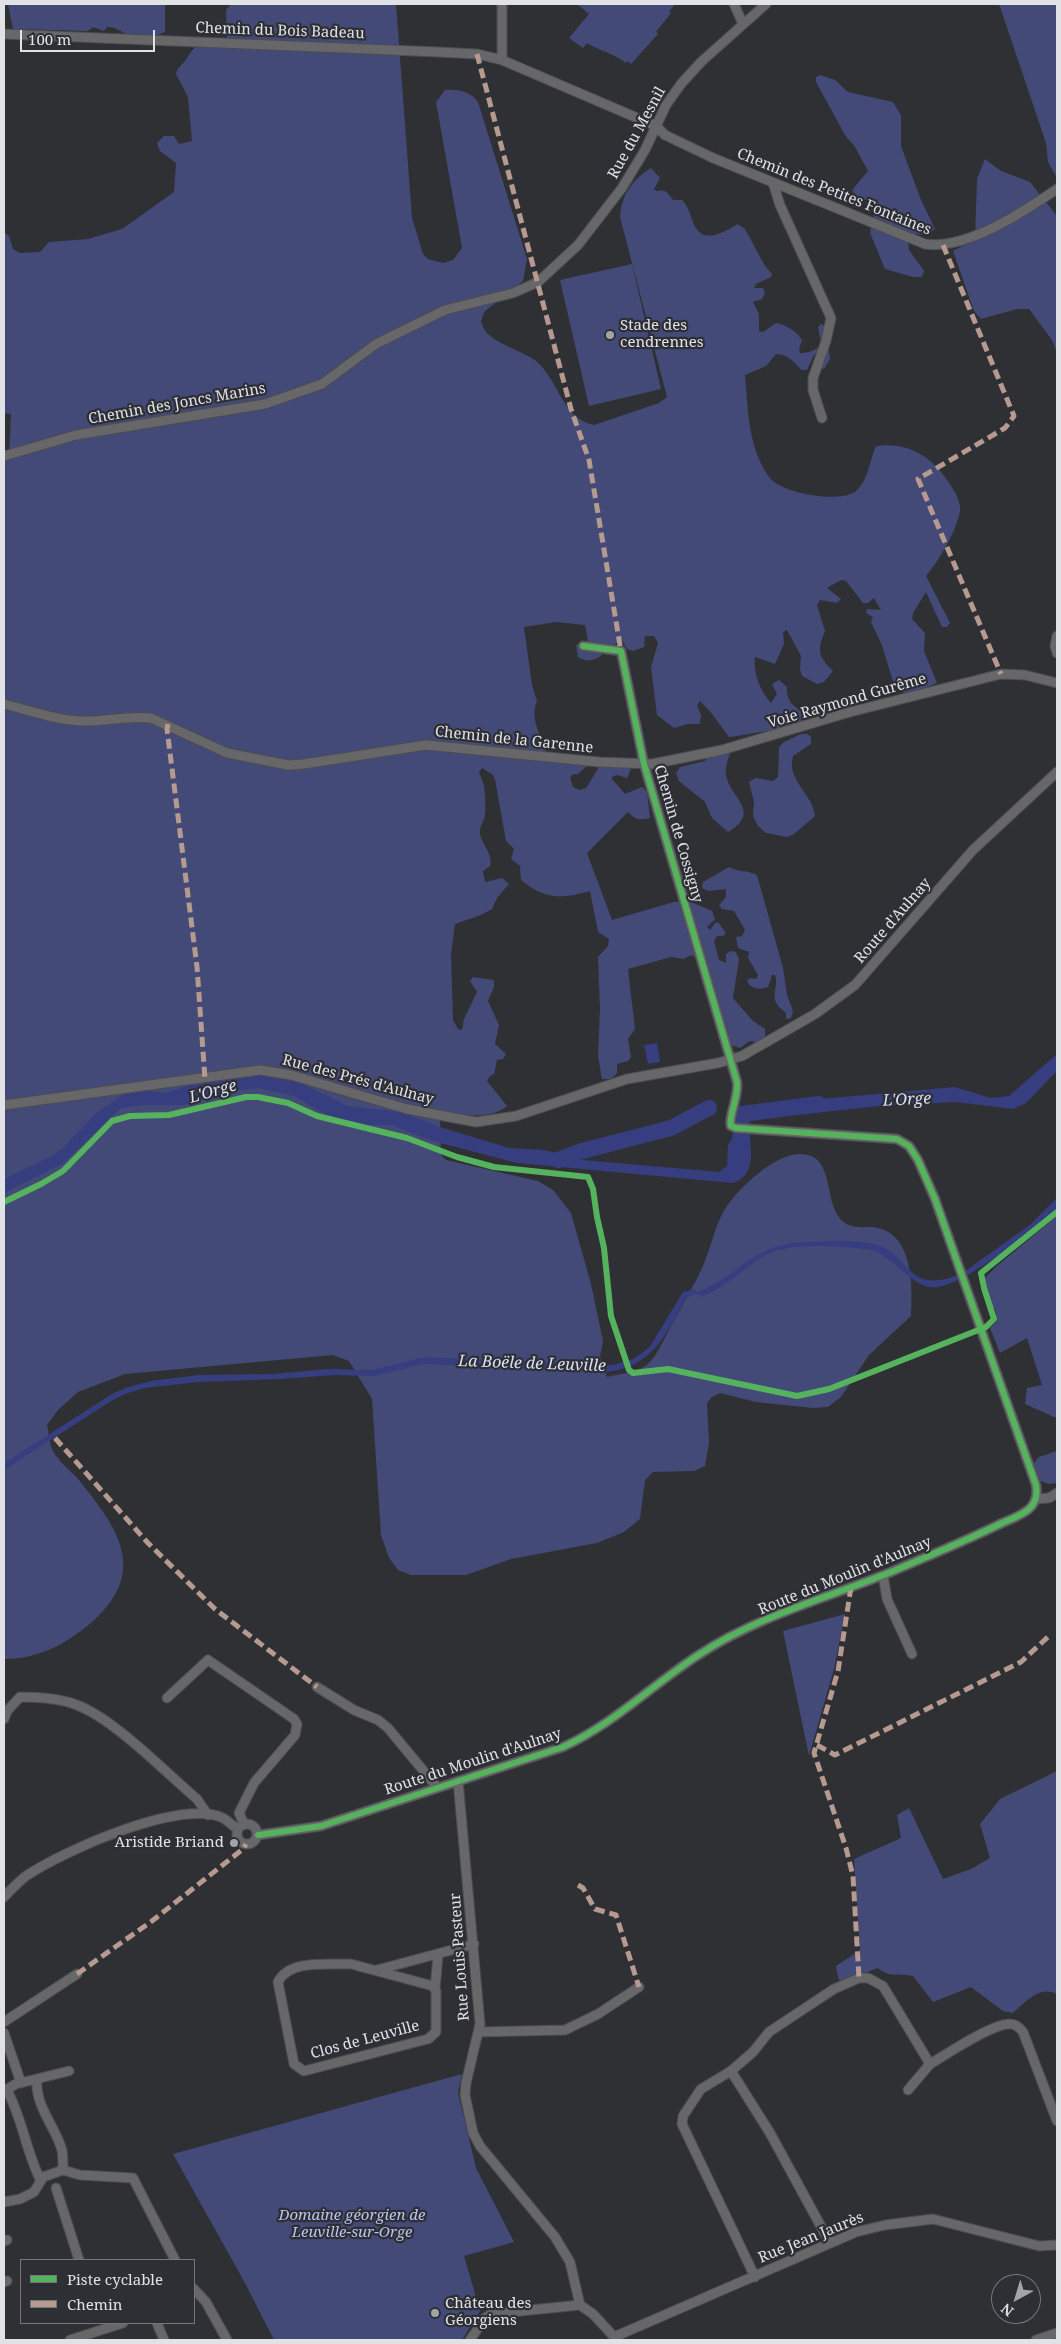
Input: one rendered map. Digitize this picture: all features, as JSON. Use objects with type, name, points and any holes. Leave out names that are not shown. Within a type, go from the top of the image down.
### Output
[{"type":"street","points":[[502,4],[499,59],[656,126]]},
{"type":"street","points":[[734,4],[743,24]]},
{"type":"street","name":"Rue du Mesnil","points":[[538,282],[578,245],[605,212],[637,165],[672,97],[690,73],[766,4]]},
{"type":"street","name":"Chemin du Bois Badeau","points":[[4,34],[428,51],[499,59]]},
{"type":"street","name":"Chemin des Petites Fontaines","points":[[656,126],[665,135],[713,158],[910,239],[935,246],[948,244],[975,235],[1026,210],[1057,189]]},
{"type":"street","points":[[773,183],[780,205],[831,318],[826,341],[813,378],[813,390],[822,418]]},
{"type":"street","name":"Chemin des Joncs Marins","points":[[4,456],[76,435],[265,404],[322,384],[376,344],[445,310],[513,293],[538,282]]},
{"type":"street","points":[[1057,636],[1055,646],[1057,654]]},
{"type":"street","name":"Chemin de Cossigny","points":[[583,646],[620,651],[644,764],[739,1091],[730,1120],[731,1126],[736,1128],[897,1139],[909,1146],[918,1160],[935,1199],[960,1268],[1036,1486],[1036,1498]]},
{"type":"street","name":"Voie Raymond Gurême","points":[[644,764],[722,750],[850,712],[1000,674],[1025,675],[1057,682]]},
{"type":"street","name":"Chemin de la Garenne","points":[[4,704],[79,721],[111,721],[138,717],[151,718],[227,753],[288,765],[426,745],[599,762],[644,764]]},
{"type":"street","name":"Route d'Aulnay","points":[[730,1060],[742,1056],[815,1014],[855,985],[973,850],[1057,772]]},
{"type":"street","name":"Rue des Prés d'Aulnay","points":[[4,1105],[260,1070],[291,1075],[407,1110],[476,1122],[516,1116],[642,1076],[730,1060]]},
{"type":"street","points":[[1036,1498],[1048,1498],[1057,1493]]},
{"type":"street","name":"Route du Moulin d'Aulnay","points":[[258,1835],[321,1826],[437,1787],[539,1756],[586,1736],[701,1654],[802,1605],[883,1575],[977,1536],[1023,1513],[1031,1507],[1036,1498]]},
{"type":"street","points":[[883,1575],[887,1599],[912,1654]]},
{"type":"street","points":[[4,1896],[26,1877],[44,1866],[118,1832],[162,1817],[208,1815],[222,1818],[241,1827],[255,1827],[258,1835],[254,1842],[242,1843],[237,1837],[241,1827],[240,1813],[249,1790],[295,1735],[297,1724],[294,1719],[208,1660],[167,1698]]},
{"type":"street","points":[[317,1687],[354,1710],[378,1720],[388,1728],[437,1787]]},
{"type":"street","points":[[4,1719],[7,1711],[20,1697],[42,1697],[75,1704],[90,1711],[108,1723],[197,1799],[208,1815]]},
{"type":"street","name":"Rue Louis Pasteur","points":[[458,1781],[474,1944],[479,2032],[466,2083],[465,2095],[473,2133],[486,2154],[555,2237],[570,2262],[580,2305]]},
{"type":"street","name":"Clos de Leuville","points":[[375,1970],[438,1956],[474,1944]]},
{"type":"street","name":"Clos de Leuville","points":[[435,1988],[431,1985],[351,1964],[312,1965],[288,1970],[278,1982],[294,2064],[304,2071],[428,2039],[436,2032],[435,1988],[438,1956]]},
{"type":"street","points":[[4,2022],[77,1974]]},
{"type":"street","points":[[755,2277],[682,2124],[683,2116],[701,2089],[731,2071],[753,2052],[769,2032],[834,1989],[859,1978],[868,1978],[883,1986],[930,2064]]},
{"type":"street","points":[[479,2032],[565,2030],[598,2014],[639,1987]]},
{"type":"street","points":[[908,2090],[930,2064],[973,2038],[1013,2024],[1023,2032],[1057,2121]]},
{"type":"street","points":[[4,2033],[21,2082]]},
{"type":"street","points":[[40,2181],[33,2167],[15,2104],[6,2091],[21,2082],[37,2080],[48,2074],[69,2071]]},
{"type":"street","points":[[731,2071],[770,2133],[830,2243]]},
{"type":"street","points":[[37,2080],[36,2087],[42,2109],[62,2151],[63,2170]]},
{"type":"street","points":[[4,2202],[20,2199],[34,2192],[43,2177],[63,2170],[80,2175],[133,2178],[174,2259]]},
{"type":"street","points":[[56,2188],[80,2259]]},
{"type":"street","name":"Rue Jean Jaurès","points":[[616,2339],[830,2243],[856,2232],[884,2225],[933,2219],[1039,2246],[1057,2245]]},
{"type":"street","points":[[195,2291],[206,2302],[227,2340]]},
{"type":"street","points":[[470,2340],[485,2318],[491,2314],[580,2305],[616,2339]]},
{"type":"street","points":[[70,2340],[101,2326],[116,2324]]},
{"type":"street","points":[[157,2324],[164,2340]]},
{"type":"street","points":[[1036,2340],[1057,2333]]},
{"type":"green space","points":[[8,4],[165,4],[165,32],[153,36],[138,37],[130,36],[110,27],[107,27],[104,31],[93,27],[88,31],[13,29]]},
{"type":"green space","points":[[231,4],[396,4],[412,218],[423,254],[428,259],[443,263],[453,260],[462,248],[436,102],[445,90],[459,90],[471,95],[478,102],[527,259],[523,281],[484,312],[481,322],[485,331],[490,336],[536,361],[544,369],[568,407],[583,421],[594,425],[659,403],[667,397],[620,217],[623,201],[629,188],[638,177],[651,168],[660,178],[654,189],[666,192],[673,200],[682,200],[697,229],[702,234],[707,236],[719,234],[738,224],[745,229],[765,266],[772,274],[771,277],[756,284],[754,288],[763,288],[765,293],[762,299],[753,302],[759,314],[759,331],[763,332],[776,323],[787,327],[794,331],[802,340],[799,349],[800,353],[803,353],[812,351],[819,346],[821,343],[818,327],[821,324],[826,327],[830,359],[824,369],[821,368],[818,352],[814,355],[807,370],[801,370],[784,355],[776,354],[766,366],[745,375],[748,415],[753,442],[763,467],[770,478],[786,488],[811,495],[837,497],[848,495],[856,491],[863,482],[876,446],[900,446],[920,454],[937,467],[956,495],[960,504],[960,511],[955,528],[942,554],[926,576],[950,623],[947,627],[942,627],[926,592],[913,613],[912,619],[925,633],[924,651],[937,683],[911,694],[904,693],[894,685],[882,645],[871,622],[873,617],[866,613],[867,609],[881,610],[874,598],[868,603],[863,603],[846,581],[841,580],[827,588],[841,599],[837,603],[820,600],[817,605],[825,631],[820,653],[833,671],[824,682],[817,684],[802,676],[800,669],[801,656],[787,630],[783,632],[784,644],[775,664],[755,657],[755,670],[758,682],[771,703],[777,694],[772,684],[779,680],[787,687],[790,702],[809,716],[790,730],[729,737],[700,701],[697,706],[701,715],[700,724],[688,724],[674,728],[657,715],[651,667],[658,643],[654,636],[645,636],[644,647],[633,651],[627,649],[622,640],[602,655],[590,660],[584,660],[578,657],[576,645],[588,641],[585,625],[556,622],[524,627],[532,685],[537,701],[534,716],[548,758],[588,765],[570,778],[573,787],[580,790],[586,788],[599,767],[625,766],[631,769],[627,778],[617,775],[612,777],[612,779],[625,794],[642,787],[647,792],[650,818],[638,819],[628,812],[587,853],[612,920],[674,902],[691,902],[712,911],[715,919],[707,927],[710,930],[718,922],[726,933],[723,936],[717,936],[714,941],[719,960],[726,963],[726,954],[731,951],[736,952],[739,959],[733,998],[753,1021],[765,1029],[765,1040],[760,1043],[750,1041],[740,1048],[730,1045],[695,957],[691,955],[684,959],[671,957],[628,969],[635,1029],[628,1039],[631,1057],[628,1061],[617,1064],[617,1073],[611,1079],[602,1079],[598,1056],[600,1009],[598,957],[608,946],[609,939],[598,932],[590,891],[554,896],[538,891],[521,880],[520,866],[511,859],[514,849],[506,841],[495,779],[492,774],[482,768],[479,772],[484,788],[485,811],[480,833],[491,862],[490,866],[483,871],[485,882],[502,878],[509,884],[497,898],[492,909],[455,924],[451,954],[453,1020],[458,1029],[462,1030],[464,1019],[477,992],[470,981],[473,977],[494,980],[494,987],[488,1001],[499,1025],[495,1044],[506,1054],[503,1059],[497,1060],[494,1074],[487,1081],[507,1106],[484,1115],[440,1114],[441,1155],[446,1160],[538,1181],[553,1190],[571,1213],[591,1284],[603,1341],[600,1357],[607,1377],[640,1369],[652,1360],[699,1274],[720,1219],[727,1206],[749,1181],[769,1166],[789,1156],[799,1154],[812,1156],[820,1163],[825,1173],[834,1208],[840,1218],[849,1225],[886,1230],[896,1238],[903,1248],[908,1261],[912,1289],[911,1316],[869,1355],[841,1397],[828,1407],[813,1408],[756,1402],[720,1393],[712,1397],[707,1403],[709,1443],[705,1466],[694,1471],[653,1472],[645,1480],[640,1519],[624,1532],[597,1543],[511,1559],[466,1575],[411,1575],[398,1570],[389,1558],[381,1535],[372,1399],[349,1361],[333,1355],[125,1374],[78,1392],[58,1410],[47,1425],[55,1455],[78,1479],[105,1514],[115,1532],[121,1549],[123,1567],[120,1585],[110,1603],[92,1622],[72,1637],[40,1653],[4,1659],[4,459],[9,458],[11,414],[4,413],[4,232],[9,236],[13,249],[20,253],[40,252],[49,242],[88,239],[122,229],[174,192],[176,163],[160,151],[157,143],[164,136],[174,136],[179,144],[192,141],[188,97],[176,74],[191,52],[199,45],[208,43],[227,45],[226,10]]},
{"type":"green space","points":[[577,4],[675,4],[669,12],[671,13],[656,32],[658,34],[631,64],[587,43],[583,48],[569,38],[589,14]]},
{"type":"green space","points":[[999,4],[1057,4],[1057,178],[1048,162],[1046,143]]},
{"type":"green space","points":[[820,75],[835,80],[848,92],[893,102],[901,115],[901,146],[921,200],[935,229],[926,235],[915,234],[908,239],[909,250],[924,271],[922,277],[913,277],[885,269],[870,233],[874,216],[869,201],[856,197],[852,190],[868,171],[855,147],[845,135],[816,82],[816,77]]},
{"type":"green space","points":[[985,159],[1001,171],[1030,182],[1057,216],[1057,353],[1052,340],[1029,309],[1017,309],[981,319],[974,311],[953,251],[975,240],[977,179]]},
{"type":"green space","name":"Stade des cendrennes","points":[[632,264],[661,389],[589,406],[560,280]]},
{"type":"green space","points":[[801,734],[807,734],[811,737],[811,744],[793,756],[793,772],[810,801],[815,816],[794,834],[787,837],[766,833],[758,826],[753,816],[754,802],[749,782],[756,778],[773,781],[778,777],[779,747],[784,742]]},
{"type":"green space","points":[[721,747],[731,752],[726,766],[726,776],[744,812],[743,819],[728,832],[712,818],[705,802],[679,781],[676,773],[680,767],[705,761],[711,750]]},
{"type":"green space","points":[[729,867],[757,875],[783,968],[787,995],[793,1011],[791,1018],[786,1019],[786,1013],[775,1001],[775,975],[772,975],[768,987],[765,988],[758,989],[747,981],[750,978],[756,979],[758,975],[748,958],[749,952],[738,948],[736,937],[742,936],[745,930],[734,911],[722,909],[719,905],[726,897],[726,889],[708,891],[702,888],[703,882]]},
{"type":"green space","points":[[1057,1216],[1057,1417],[1054,1417],[1025,1404],[1027,1388],[1042,1385],[1027,1338],[1000,1353],[990,1328],[997,1321],[995,1309],[984,1298],[981,1282],[998,1265]]},
{"type":"green space","points":[[1057,1451],[1057,1483],[1049,1484],[1038,1480],[1033,1465],[1039,1457]]},
{"type":"green space","points":[[845,1614],[834,1669],[809,1756],[783,1631]]},
{"type":"green space","points":[[1057,1771],[1057,1994],[1051,1992],[1039,1993],[1013,2013],[1003,2011],[971,1987],[933,2002],[913,1976],[890,1974],[878,1968],[864,1973],[859,1983],[853,1987],[845,1985],[840,1981],[836,1966],[860,1950],[854,1859],[901,1838],[897,1815],[909,1808],[943,1879],[971,1869],[990,1858],[980,1824],[1000,1799]]},
{"type":"green space","name":"Domaine géorgien de Leuville-sur-Orge","points":[[462,2074],[458,2093],[476,2168],[514,2242],[464,2256],[480,2311],[462,2340],[274,2340],[245,2283],[173,2154]]},
{"type":"water","points":[[657,1043],[660,1062],[648,1064],[644,1045]]},
{"type":"water","points":[[1057,1054],[1057,1071],[1026,1103],[1013,1109],[956,1102],[879,1106],[796,1115],[798,1101],[955,1087],[991,1098],[1009,1096]]},
{"type":"water","points":[[258,1075],[297,1081],[348,1106],[402,1112],[440,1127],[509,1148],[544,1150],[583,1160],[719,1172],[727,1166],[728,1143],[736,1130],[750,1131],[751,1154],[749,1168],[741,1179],[733,1183],[517,1163],[433,1141],[392,1125],[353,1125],[325,1114],[294,1096],[258,1088],[224,1092],[184,1105],[143,1105],[121,1108],[62,1164],[4,1193],[4,1179],[50,1157],[63,1148],[96,1113],[125,1093],[148,1091],[166,1093],[187,1086]]},
{"type":"water","points":[[1057,1198],[1057,1208],[1036,1227],[1002,1253],[966,1276],[964,1272],[1031,1224]]},
{"type":"water","points":[[847,1241],[874,1244],[887,1249],[918,1277],[928,1280],[940,1280],[958,1275],[960,1279],[937,1287],[928,1287],[912,1279],[880,1253],[872,1250],[830,1246],[800,1247],[772,1252],[716,1290],[699,1297],[702,1290],[727,1276],[759,1254],[770,1249],[800,1242]]},
{"type":"water","points":[[696,1289],[692,1296],[687,1297],[656,1347],[635,1364],[622,1369],[605,1372],[423,1364],[375,1376],[335,1375],[198,1382],[144,1388],[111,1401],[4,1470],[6,1462],[112,1394],[128,1387],[151,1381],[199,1375],[273,1374],[328,1369],[373,1370],[425,1357],[613,1365],[633,1359],[649,1348],[683,1292]]},
{"type":"waterway","name":"L'Orge","points":[[740,1145],[742,1114],[819,1104]]},
{"type":"waterway","name":"L'Orge","points":[[558,1160],[582,1151],[671,1128],[709,1108]]},
{"type":"waterway","name":"La Boële de Leuville","points":[[691,1293],[703,1293]]},
{"type":"marked path","points":[[477,54],[571,409],[589,460],[621,651]]},
{"type":"marked path","points":[[943,245],[1014,416],[1005,428],[918,479],[1001,674]]},
{"type":"marked path","points":[[168,724],[167,729],[197,967],[205,1079]]},
{"type":"marked path","points":[[55,1438],[148,1543],[215,1609],[317,1687]]},
{"type":"marked path","points":[[851,1587],[838,1671],[814,1753],[846,1848],[853,1876],[859,1978]]},
{"type":"marked path","points":[[817,1745],[835,1755],[1021,1662],[1050,1635]]},
{"type":"marked path","points":[[77,1974],[152,1921],[243,1849],[246,1844]]},
{"type":"marked path","points":[[578,1885],[583,1888],[595,1909],[616,1915],[639,1987]]},
{"type":"cycle path","points":[[258,1835],[321,1826],[563,1747],[599,1727],[700,1654],[722,1641],[793,1608],[891,1572],[975,1536],[1025,1512],[1031,1507],[1035,1499],[1036,1485],[935,1199],[918,1160],[909,1146],[897,1139],[736,1128],[731,1126],[730,1122],[737,1082],[644,764],[621,651],[583,646]]},
{"type":"cycle path","points":[[4,1202],[63,1171],[112,1121],[130,1116],[169,1115],[246,1097],[258,1097],[288,1103],[317,1116],[407,1138],[457,1157],[494,1167],[588,1177],[593,1189],[604,1248],[611,1316],[629,1370],[633,1373],[668,1369],[797,1396],[829,1389],[986,1327],[994,1319],[981,1273],[1057,1212]]},
{"type":"place","name":"Stade des cendrennes","points":[[610,335]]},
{"type":"place","name":"Aristide Briand","points":[[234,1843]]},
{"type":"place","name":"Château des Géorgiens","points":[[435,2313]]}]
